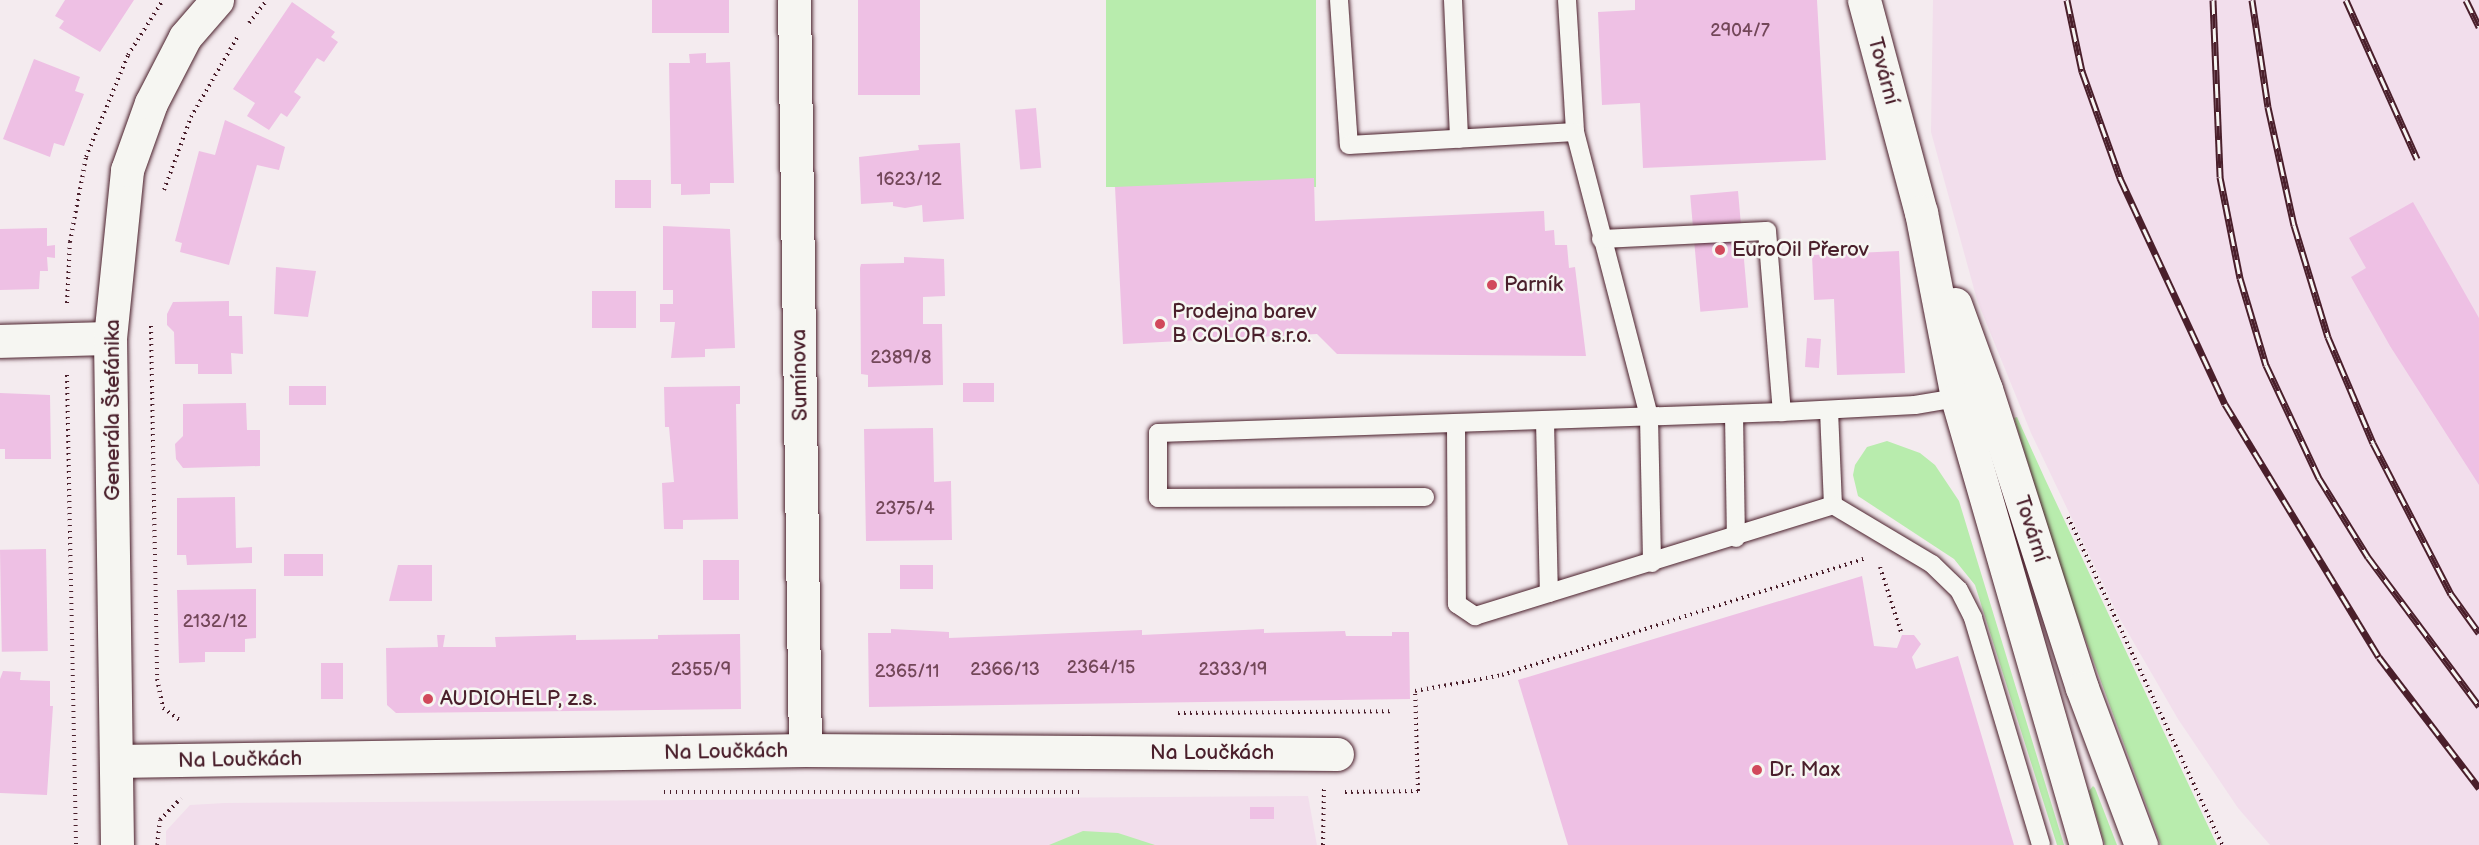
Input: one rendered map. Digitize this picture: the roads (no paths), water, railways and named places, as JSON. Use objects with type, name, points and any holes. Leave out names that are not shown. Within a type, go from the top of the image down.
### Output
[{"type":"street","name":"Generála Štefánika","points":[[117,845],[110,338],[127,171],[151,103],[185,37],[217,0]]},
{"type":"street","name":"Sumínova","points":[[794,0],[805,750]]},
{"type":"street","name":"Tovární","points":[[1864,0],[1972,394],[2086,845]]},
{"type":"street","points":[[0,341],[110,338]]},
{"type":"street","name":"Tovární","points":[[1972,394],[2141,845]]},
{"type":"street","name":"Na Loučkách","points":[[116,761],[805,750],[1337,754]]},
{"type":"lane","points":[[1339,0],[1349,145],[1575,132]]},
{"type":"lane","points":[[1453,0],[1459,139]]},
{"type":"lane","points":[[1567,0],[1575,132],[1649,417],[1652,564]]},
{"type":"lane","points":[[1601,239],[1767,231],[1782,412]]},
{"type":"lane","points":[[1425,497],[1158,498],[1158,433],[1456,425],[1829,410],[1915,405],[1972,394]]},
{"type":"lane","points":[[1829,410],[1833,505]]},
{"type":"lane","points":[[1734,414],[1736,538]]},
{"type":"lane","points":[[1545,421],[1549,593]]},
{"type":"lane","points":[[1456,425],[1457,604],[1475,616],[1736,538],[1833,505],[1932,564],[1959,590],[1973,618],[2041,845]]},
{"type":"railway","points":[[2067,0],[2082,71],[2120,178],[2225,404],[2379,657],[2479,788]]},
{"type":"railway","points":[[2213,0],[2220,177],[2240,278],[2266,365],[2319,478],[2368,557],[2479,706]]},
{"type":"railway","points":[[2252,0],[2268,107],[2294,225],[2328,337],[2373,443],[2451,594],[2479,633]]},
{"type":"railway","points":[[2346,0],[2417,159]]},
{"type":"railway","points":[[2466,0],[2479,27]]},
{"type":"place","name":"EuroOil Přerov","points":[[1720,250]]},
{"type":"place","name":"Parník","points":[[1492,285]]},
{"type":"place","name":"Prodejna barev B COLOR s.r.o.","points":[[1160,324]]},
{"type":"place","name":"AUDIOHELP, z.s.","points":[[428,699]]},
{"type":"place","name":"Dr. Max","points":[[1757,770]]}]
